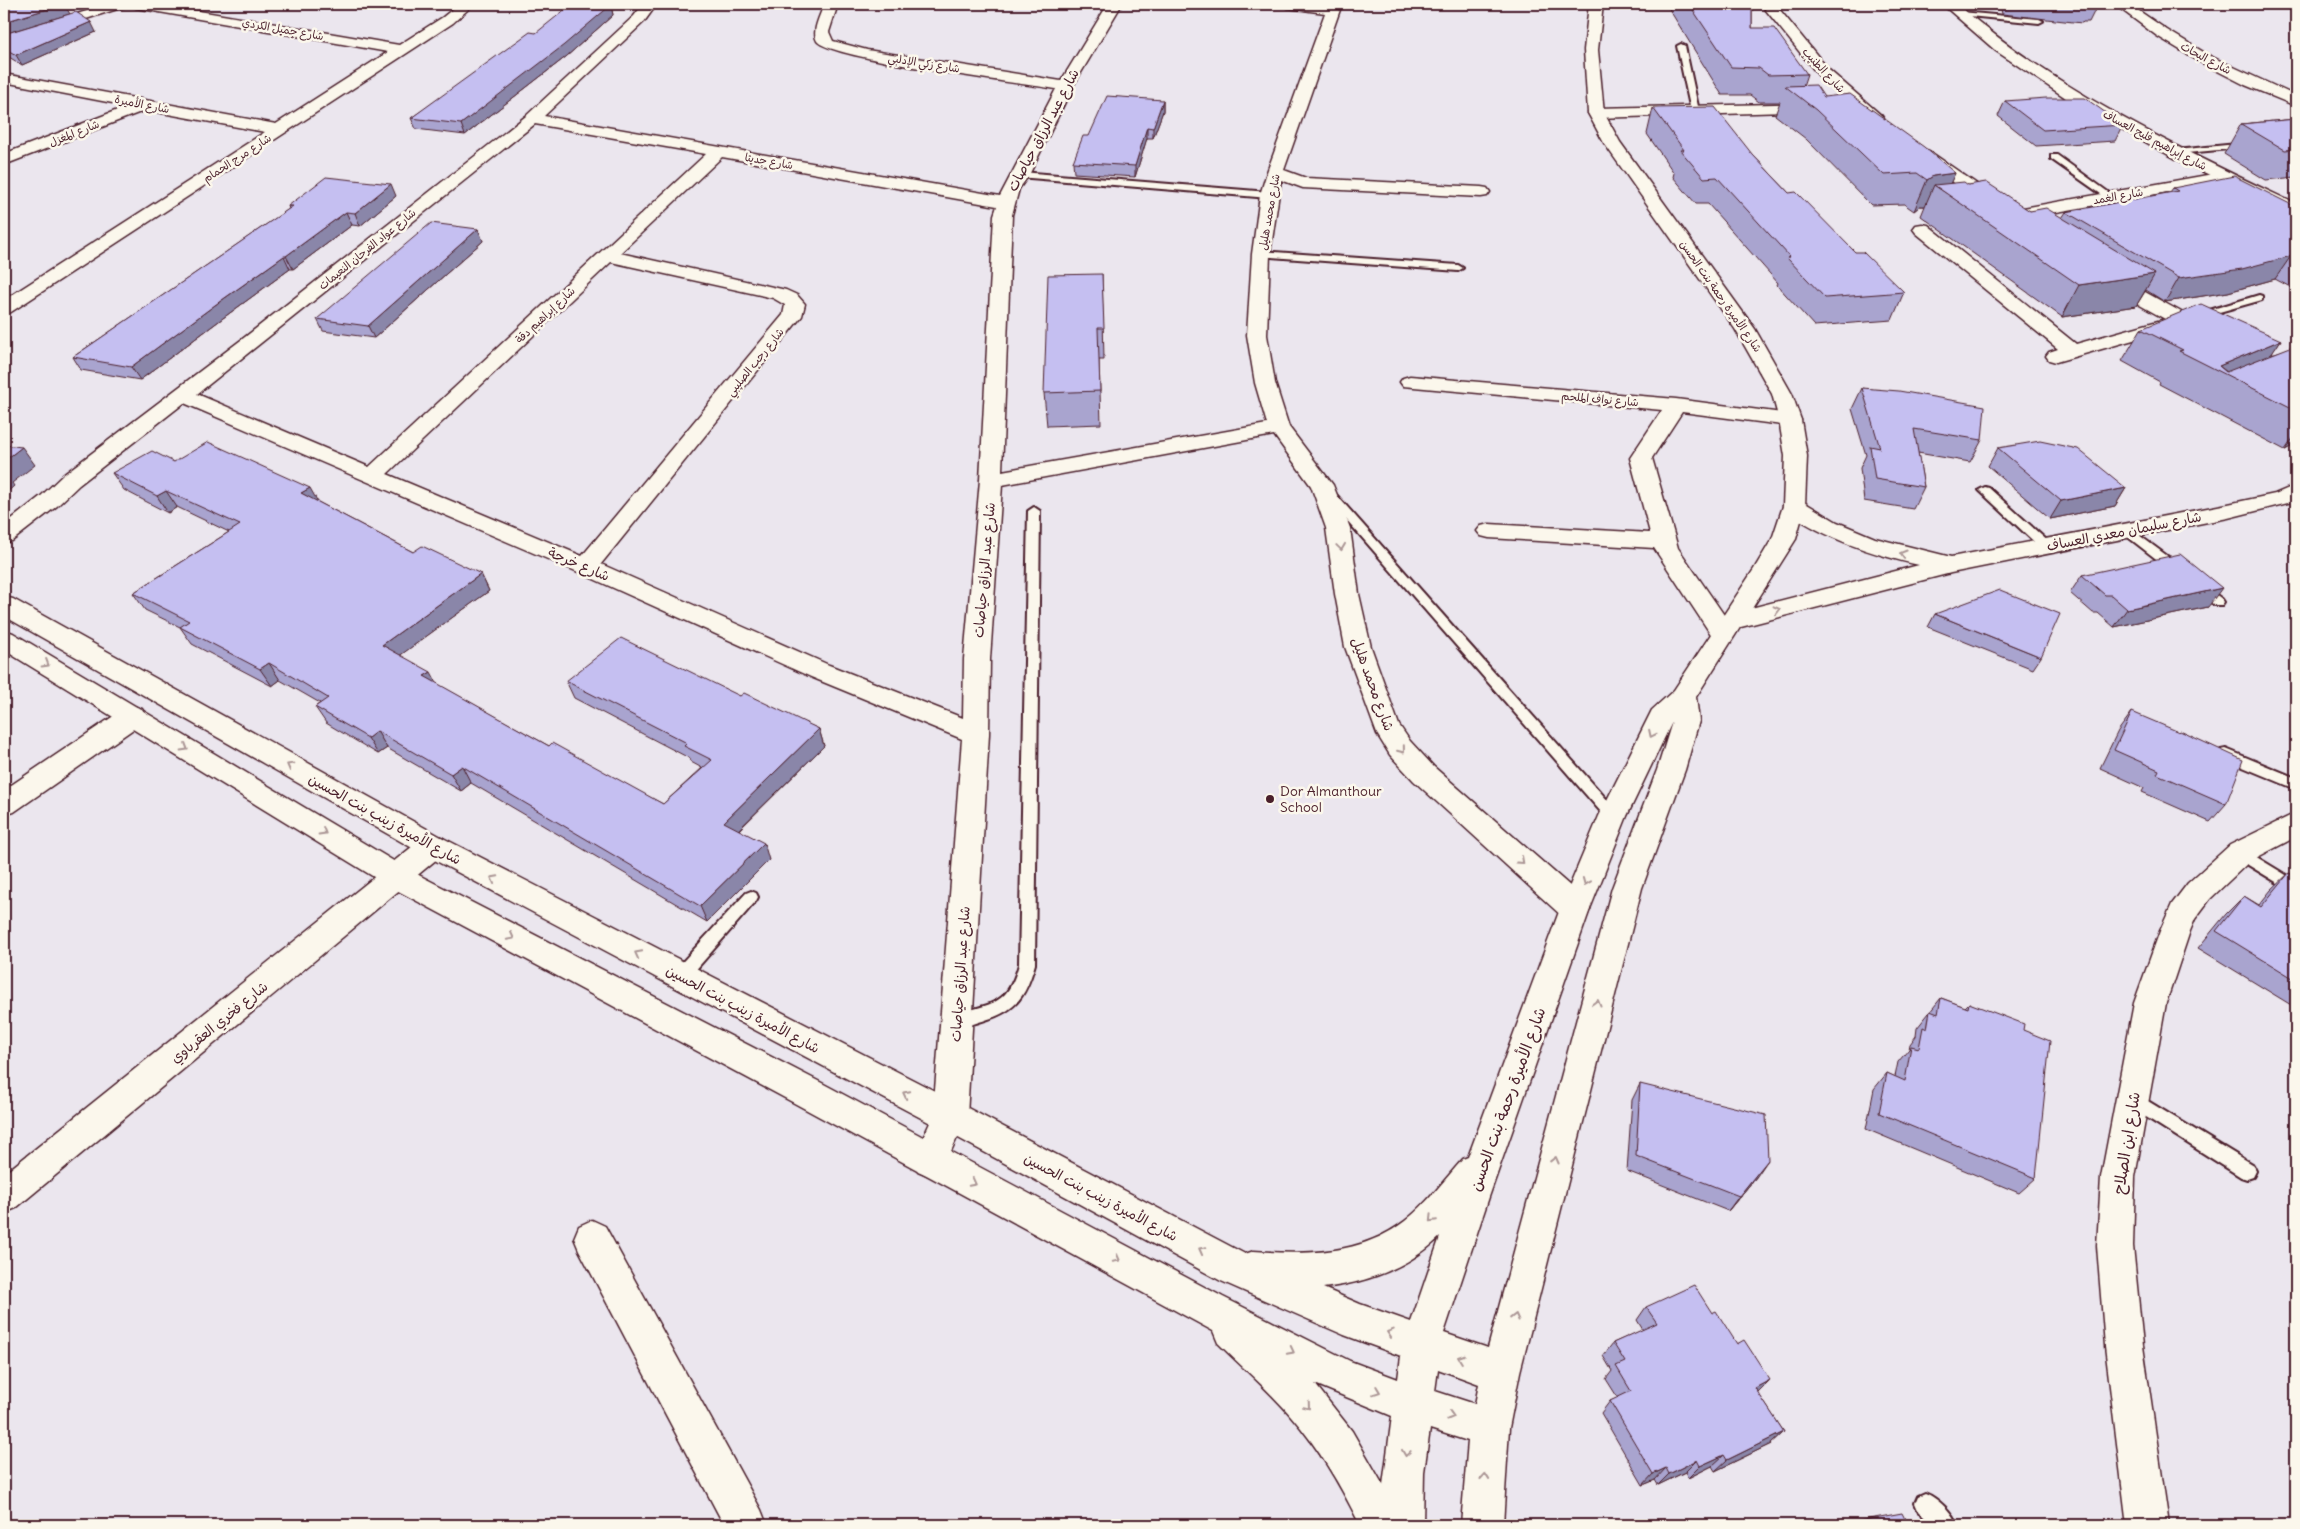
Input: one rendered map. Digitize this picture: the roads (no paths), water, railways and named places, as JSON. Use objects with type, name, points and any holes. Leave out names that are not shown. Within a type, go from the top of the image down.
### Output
[{"type":"street","points":[[4,41],[124,4]]},
{"type":"street","name":"شارع جميل الكردي","points":[[136,4],[401,50]]},
{"type":"street","name":"شارع مرج الحمام","points":[[4,308],[448,20],[468,4]]},
{"type":"street","name":"شارع عواد الفرحان النعيمات","points":[[4,536],[49,501],[71,480],[182,395],[532,119],[639,19],[650,4]]},
{"type":"street","name":"شارع زكي الإدلبي","points":[[830,4],[822,32],[823,39],[828,44],[867,54],[1065,86]]},
{"type":"street","name":"شارع عبد الرزاق حياصات","points":[[930,1160],[950,1116],[958,1021],[976,734],[977,659],[991,480],[1005,202],[1011,188],[1021,175],[1065,86],[1115,4]]},
{"type":"street","points":[[1288,4],[1334,7]]},
{"type":"street","name":"شارع الأميرة رحمة بنت الحسن","points":[[1402,1525],[1404,1472],[1422,1344],[1574,909],[1613,816],[1661,716],[1682,697],[1726,627],[1765,571],[1784,539],[1794,506],[1796,470],[1790,420],[1782,394],[1745,329],[1612,143],[1596,114],[1591,50],[1596,4]]},
{"type":"street","name":"شارع الطنيب","points":[[1768,4],[1824,73],[1887,128]]},
{"type":"street","name":"شارع إبراهيم فليح العساف","points":[[1948,4],[2000,47],[2052,83],[2176,152],[2296,211]]},
{"type":"street","name":"شارع البحاث","points":[[2121,4],[2169,38],[2206,60],[2294,97]]},
{"type":"street","name":"شارع محمد هليل","points":[[1334,7],[1275,172],[1269,195],[1261,254],[1257,335],[1265,383],[1279,428],[1322,485],[1338,528],[1347,594],[1358,647],[1386,727],[1400,748],[1424,774],[1574,909]]},
{"type":"street","name":"شارع الأميرة","points":[[4,78],[280,130]]},
{"type":"street","name":"شارع المغزل","points":[[4,160],[144,105]]},
{"type":"street","points":[[1596,114],[1860,106]]},
{"type":"street","name":"شارع جديتا","points":[[532,119],[1005,202]]},
{"type":"street","points":[[1909,144],[2035,231]]},
{"type":"street","name":"شارع إبراهيم دقة","points":[[372,476],[717,152]]},
{"type":"street","points":[[1275,172],[1303,183],[1481,192]]},
{"type":"street","name":"شارع الغمد","points":[[2012,216],[2224,177]]},
{"type":"street","points":[[1922,229],[2064,353],[2180,320]]},
{"type":"street","name":"شارع رجب الصليبي","points":[[586,567],[792,316],[795,304],[790,299],[779,294],[608,256]]},
{"type":"street","points":[[2095,271],[2180,320],[2221,341]]},
{"type":"street","name":"شارع نواف الملحم","points":[[1410,382],[1676,406],[1790,420]]},
{"type":"street","name":"شارع خرجة","points":[[182,395],[586,567],[820,671],[976,734]]},
{"type":"street","points":[[1676,406],[1641,458],[1666,548],[1726,627]]},
{"type":"street","points":[[991,480],[1279,428]]},
{"type":"street","name":"شارع عواد الفرحان النعيمات","points":[[4,518],[37,497],[71,480]]},
{"type":"street","name":"شارع سليمان معدي العساف","points":[[1726,627],[1950,565],[2292,499]]},
{"type":"street","name":"شارع سليمان معدي العساف","points":[[1794,506],[1811,518],[1844,534],[1906,555],[1950,565]]},
{"type":"street","points":[[1489,531],[1664,541]]},
{"type":"street","name":"شارع الأميرة زينب بنت الحسين","points":[[4,605],[433,846],[950,1116],[1234,1268],[1357,1322],[1501,1372]]},
{"type":"street","points":[[4,639],[397,877],[808,1093],[1210,1310],[1341,1377],[1413,1404],[1489,1428]]},
{"type":"street","points":[[1482,1525],[1489,1428],[1501,1372],[1627,888],[1671,770],[1686,720],[1682,697]]},
{"type":"street","points":[[4,804],[132,716]]},
{"type":"street","name":"شارع ابن الصلاح","points":[[2148,1525],[2124,1346],[2115,1246],[2118,1177],[2150,1003],[2175,931],[2183,913],[2199,891],[2240,853],[2296,824]]},
{"type":"street","name":"شارع فخري العقرباوي","points":[[4,1196],[433,846]]},
{"type":"street","points":[[1234,1268],[1314,1272],[1354,1266],[1389,1251],[1417,1234],[1445,1206],[1487,1156]]},
{"type":"street","points":[[592,1238],[746,1525]]},
{"type":"street","points":[[1210,1310],[1305,1403],[1351,1466],[1381,1525]]},
{"type":"lane","points":[[1961,14],[2039,21]]},
{"type":"lane","points":[[1681,46],[1695,111]]},
{"type":"lane","points":[[2176,152],[2252,144]]},
{"type":"lane","points":[[2054,157],[2111,197]]},
{"type":"lane","points":[[1021,175],[1269,195]]},
{"type":"lane","points":[[1975,205],[1993,203]]},
{"type":"lane","points":[[1261,254],[1458,268]]},
{"type":"lane","points":[[2180,320],[2259,298]]},
{"type":"lane","points":[[1322,485],[1613,816]]},
{"type":"lane","points":[[1985,490],[2047,547]]},
{"type":"lane","points":[[958,1021],[998,1010],[1008,1003],[1018,992],[1027,964],[1034,511]]},
{"type":"lane","points":[[2128,531],[2218,602]]},
{"type":"lane","points":[[2214,749],[2296,784]]},
{"type":"lane","points":[[2240,853],[2296,888]]},
{"type":"lane","points":[[680,976],[751,897]]},
{"type":"lane","points":[[2133,1100],[2247,1171]]},
{"type":"lane","points":[[1925,1503],[1947,1525]]},
{"type":"place","name":"Dor Almanthour School","points":[[1270,799]]}]
